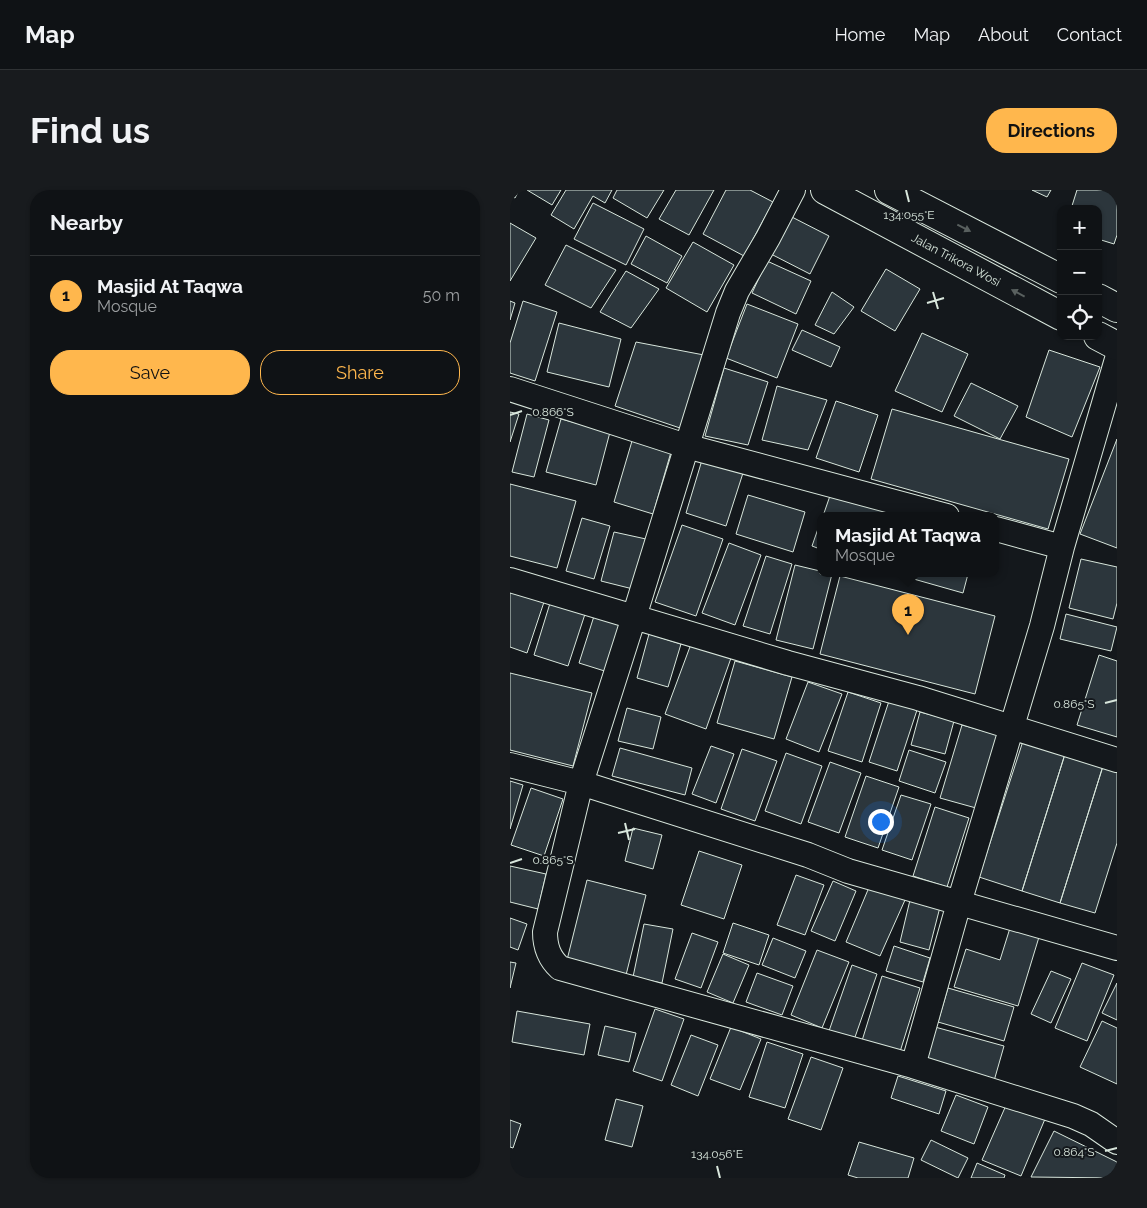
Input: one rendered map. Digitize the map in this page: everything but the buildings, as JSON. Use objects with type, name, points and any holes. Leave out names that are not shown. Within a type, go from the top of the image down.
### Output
[{"type":"highway","name":"Jalan Trikora Wosi","points":[[825,190],[1057,314]]},
{"type":"highway","points":[[889,190],[1057,276]]},
{"type":"highway","points":[[1102,300],[1117,308]]},
{"type":"highway","points":[[1102,338],[1117,346]]},
{"type":"street","points":[[793,190],[737,291],[728,313],[581,783],[545,932],[545,943],[548,952],[553,962],[560,968],[913,1066],[1073,1116],[1091,1124],[1117,1142]]},
{"type":"street","points":[[913,1066],[959,903],[1042,626],[1062,547],[1117,359]]},
{"type":"street","points":[[510,389],[686,446],[933,512]]},
{"type":"street","points":[[999,530],[1062,547]]},
{"type":"street","points":[[510,580],[788,663],[918,698],[1117,760]]},
{"type":"street","points":[[510,765],[581,783],[799,852],[848,871],[1109,946]]},
{"type":"place","name":"Masjid At Taqwa","points":[[908,635]]}]
